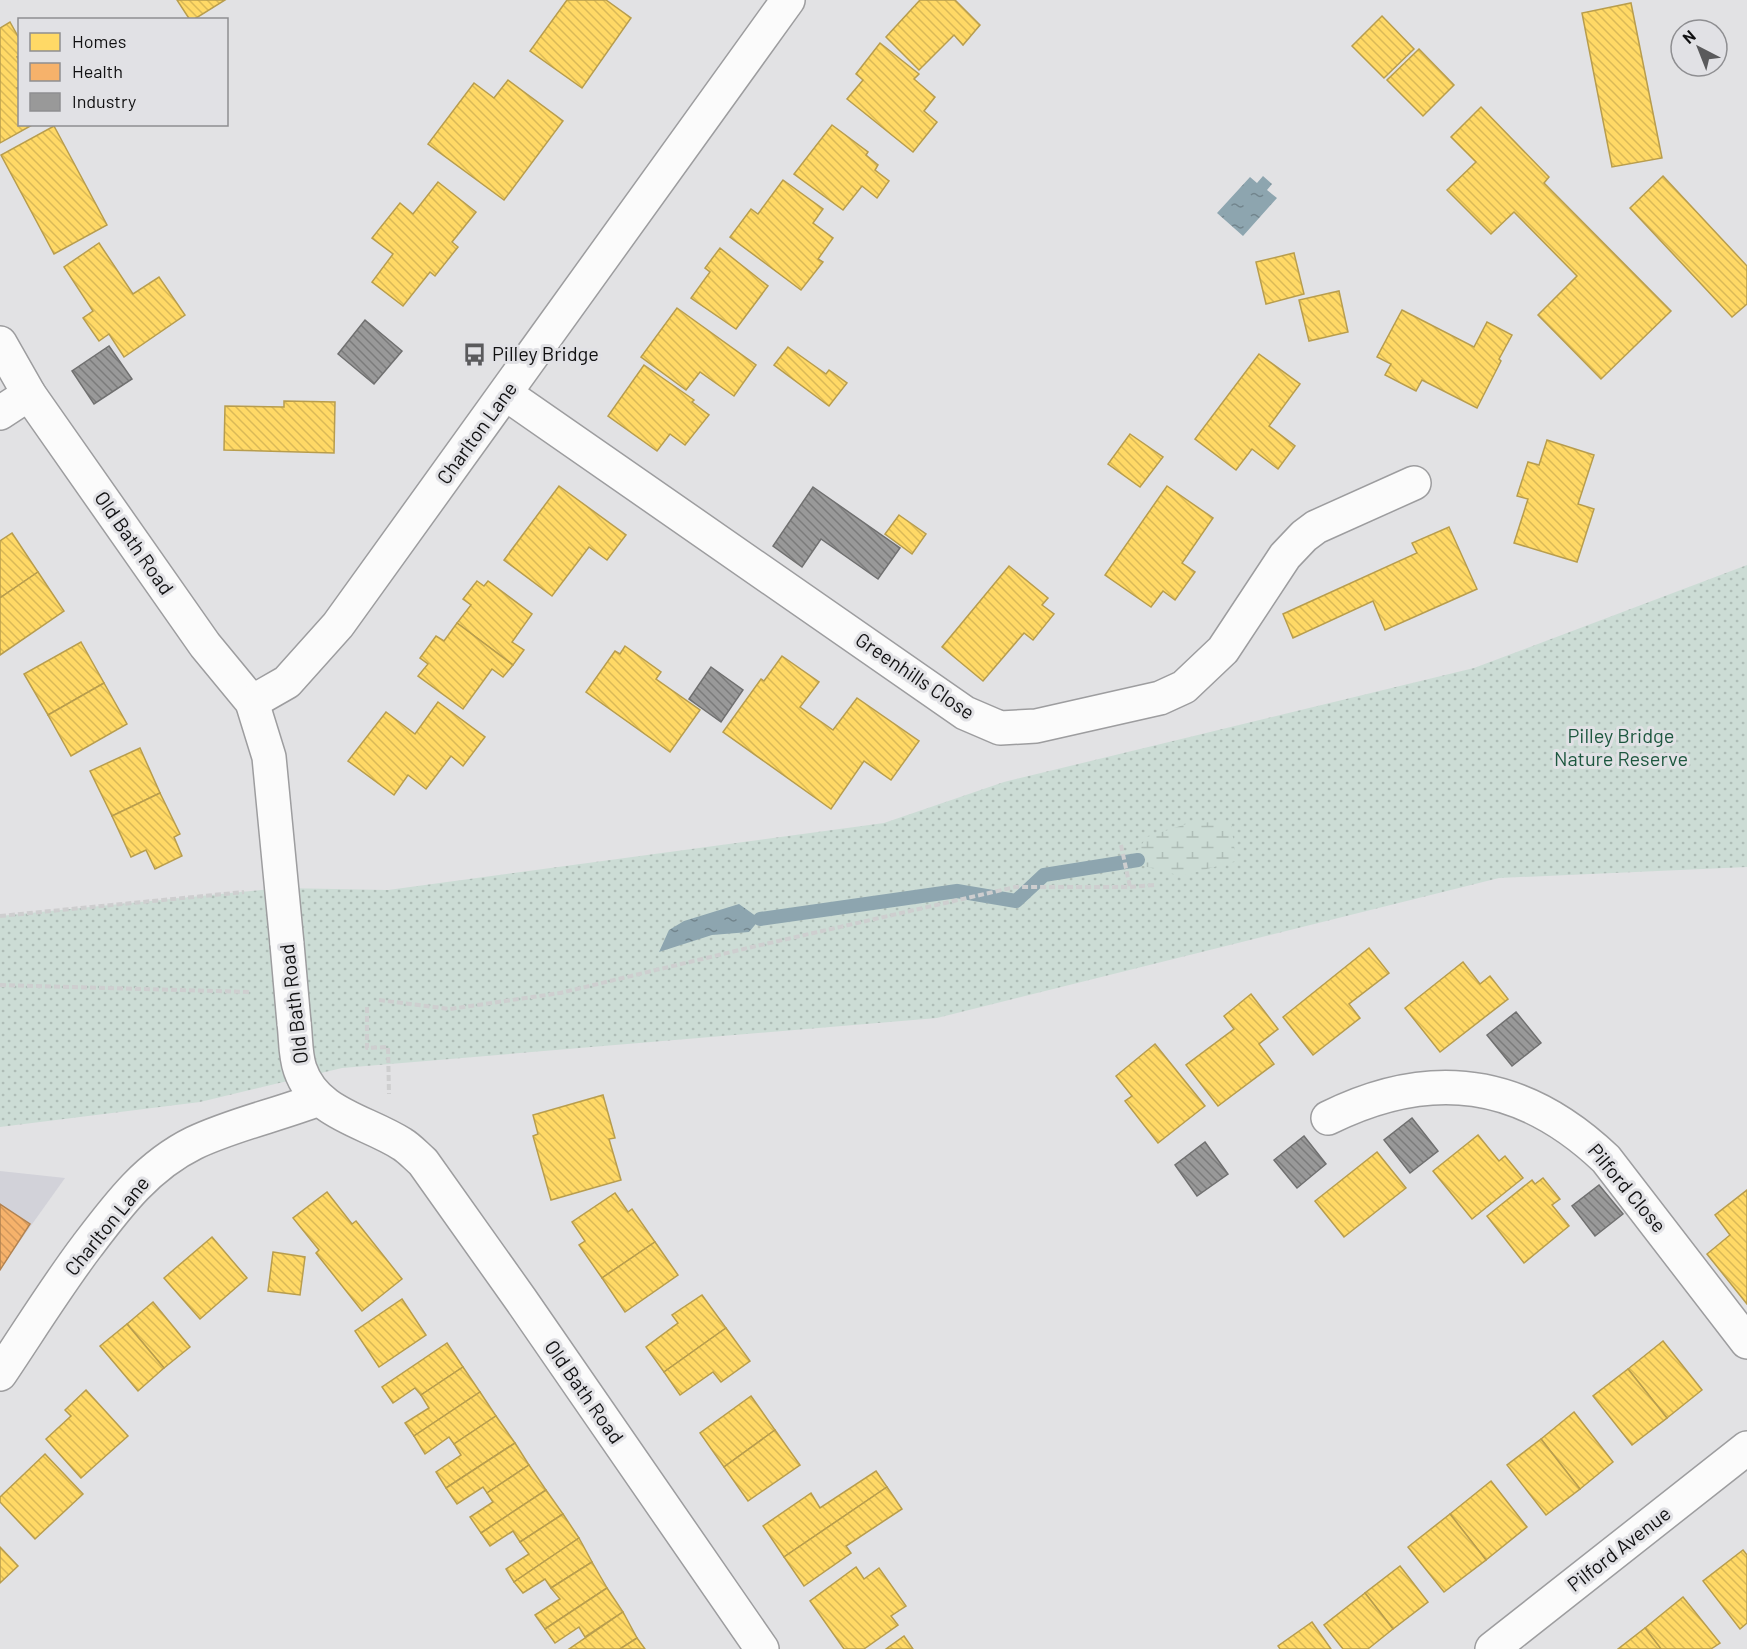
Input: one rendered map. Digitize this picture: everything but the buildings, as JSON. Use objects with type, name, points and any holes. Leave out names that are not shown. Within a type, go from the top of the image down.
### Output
[{"type":"street","name":"Charlton Lane","points":[[252,702],[287,682],[338,625],[788,0]]},
{"type":"street","name":"Old Bath Road","points":[[0,343],[29,394],[206,645],[252,702],[269,757],[294,1023],[300,1069],[306,1082],[319,1099],[336,1111],[402,1144],[423,1162],[521,1299],[762,1649]]},
{"type":"street","points":[[0,413],[29,394]]},
{"type":"street","name":"Greenhills Close","points":[[506,394],[965,713],[1000,728],[1036,726],[1160,698],[1184,687],[1223,650],[1285,556],[1304,536],[1316,527],[1414,483]]},
{"type":"street","name":"Pilford Close","points":[[1328,1118],[1359,1103],[1393,1093],[1427,1088],[1461,1088],[1496,1094],[1527,1104],[1556,1118],[1606,1159],[1747,1342]]},
{"type":"street","name":"Charlton Lane","points":[[0,1374],[69,1270],[137,1183],[163,1162],[194,1143],[228,1129],[290,1111],[319,1099]]},
{"type":"street","name":"Pilford Avenue","points":[[1492,1649],[1747,1448]]},
{"type":"path","points":[[1121,845],[1130,887]]},
{"type":"path","points":[[380,1000],[450,1009],[560,993],[1015,887],[1154,885]]},
{"type":"path","points":[[0,916],[282,888]]},
{"type":"path","points":[[0,985],[258,992]]},
{"type":"path","points":[[367,1007],[367,1048],[388,1047],[389,1102]]},
{"type":"shaded area","points":[[0,1171],[65,1178],[0,1269]]},
{"type":"green space","name":"Pilley Bridge Nature Reserve","points":[[1747,565],[1747,867],[1499,878],[937,1018],[342,1068],[200,1102],[0,1127],[0,916],[282,888],[388,890],[884,823],[1004,782],[1474,668]]},
{"type":"green space","points":[[1192,822],[1231,823],[1236,861],[1181,876],[1129,862],[1147,837]]},
{"type":"water","points":[[1263,176],[1272,184],[1267,190],[1277,198],[1243,236],[1217,213],[1250,177],[1257,183]]},
{"type":"water","points":[[739,904],[760,919],[749,932],[712,935],[659,952],[669,930],[684,921]]},
{"type":"waterway","points":[[760,919],[957,891],[1016,901],[1044,875],[1138,860]]},
{"type":"place","name":"Pilley Bridge","points":[[474,354]]}]
